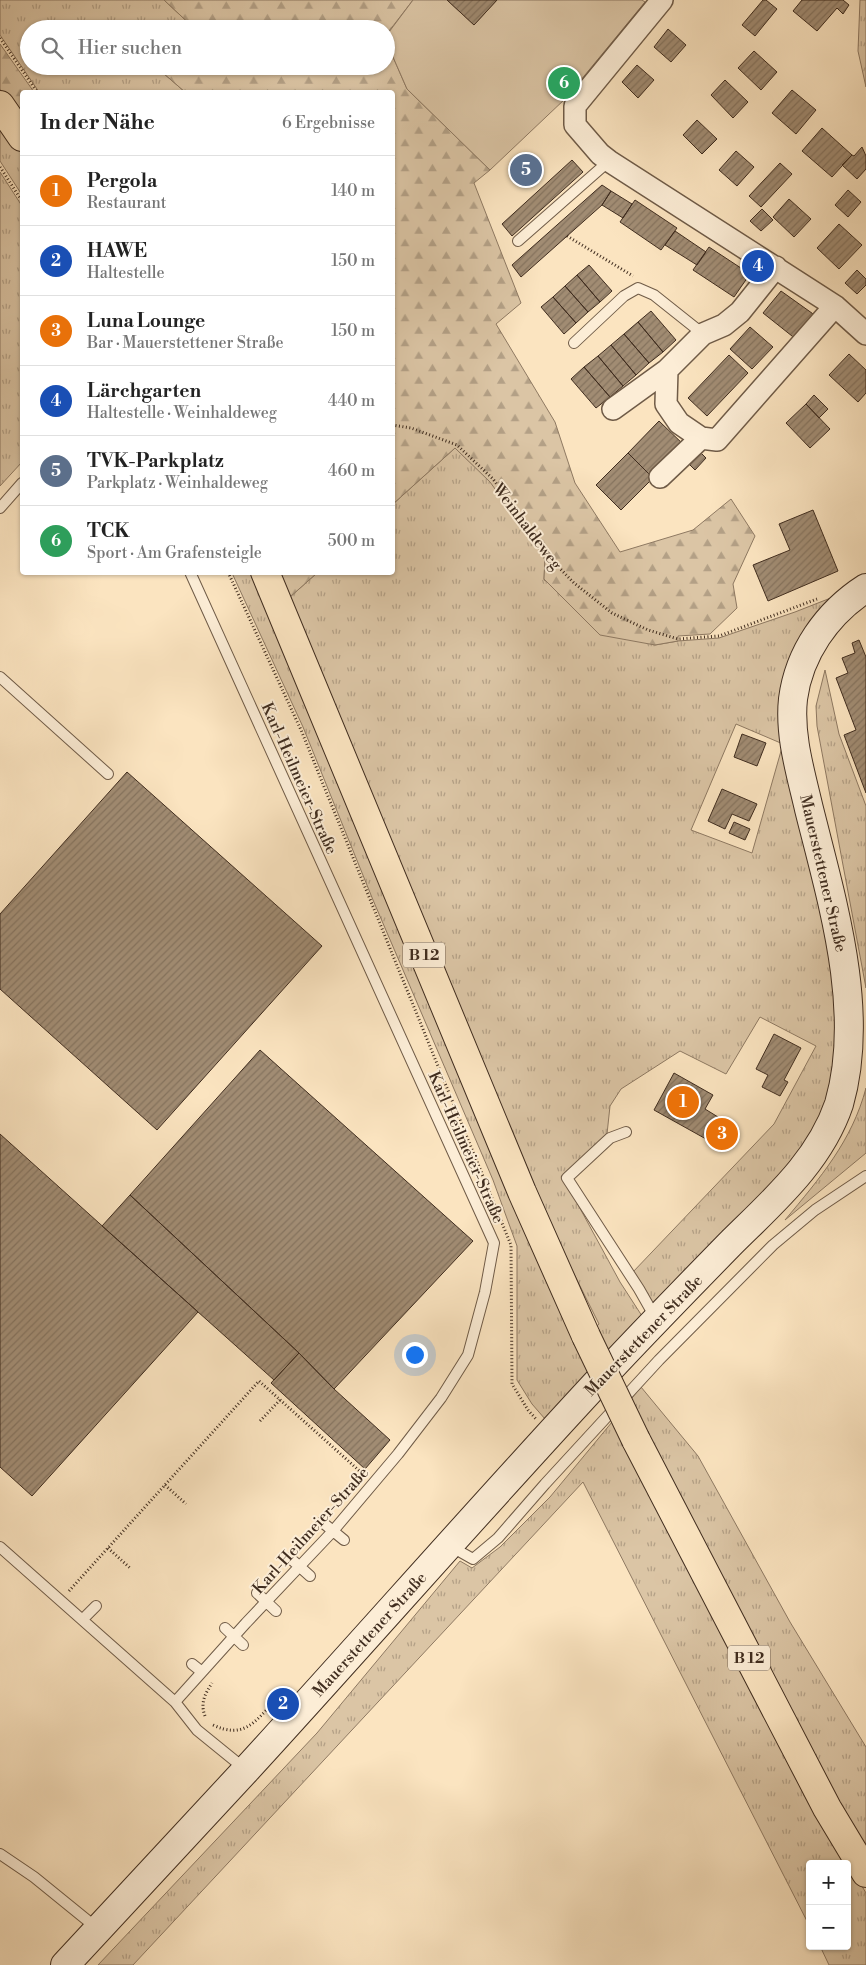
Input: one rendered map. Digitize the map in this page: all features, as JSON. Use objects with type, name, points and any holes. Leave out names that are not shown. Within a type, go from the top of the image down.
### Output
[{"type":"main road","points":[[0,105],[20,134]]},
{"type":"main road","name":"B 12","points":[[267,575],[522,1192],[586,1336],[636,1440],[827,1808],[866,1874]]},
{"type":"main road","name":"Mauerstettener Straße","points":[[65,1965],[246,1770],[550,1434],[657,1320],[776,1199],[815,1153],[831,1126],[840,1099],[849,1057],[850,1014],[840,932],[795,749],[793,703],[799,672],[808,649],[832,615],[866,588]]},
{"type":"street","points":[[662,0],[575,106],[575,125],[600,154],[609,161],[835,306],[866,334]]},
{"type":"street","points":[[613,409],[667,370],[702,334],[724,325],[740,312],[776,267]]},
{"type":"street","points":[[667,370],[666,404],[679,424],[701,438],[717,440],[835,306]]},
{"type":"street","points":[[660,477],[701,438]]},
{"type":"lane","points":[[518,241],[609,161]]},
{"type":"lane","points":[[574,343],[624,296],[638,288],[654,295],[702,334]]},
{"type":"lane","points":[[0,508],[20,485]]},
{"type":"lane","name":"Karl-Heilmeier-Straße","points":[[175,1702],[333,1531],[441,1398],[468,1355],[485,1292],[494,1243],[191,575]]},
{"type":"lane","points":[[0,677],[108,774]]},
{"type":"lane","points":[[626,1132],[610,1138],[568,1178],[657,1320]]},
{"type":"lane","points":[[449,1546],[473,1559],[498,1538],[659,1360],[773,1245],[816,1210],[866,1176]]},
{"type":"lane","points":[[322,1522],[344,1540]]},
{"type":"lane","points":[[0,1547],[175,1702],[202,1733],[246,1770]]},
{"type":"lane","points":[[290,1558],[310,1576]]},
{"type":"lane","points":[[257,1593],[276,1611]]},
{"type":"lane","points":[[83,1619],[96,1606]]},
{"type":"lane","points":[[225,1628],[243,1645]]},
{"type":"lane","points":[[192,1664],[202,1672]]},
{"type":"lane","points":[[0,1854],[34,1877],[98,1929]]},
{"type":"path","points":[[0,38],[20,67]]},
{"type":"path","points":[[25,75],[36,90]]},
{"type":"path","points":[[0,167],[20,198]]},
{"type":"path","points":[[567,236],[634,277],[638,288]]},
{"type":"path","name":"Weinhaldeweg","points":[[395,425],[412,428],[457,445],[493,479],[547,555],[574,583],[612,613],[648,630],[678,639],[719,636],[820,598]]},
{"type":"path","points":[[229,575],[301,730],[511,1245],[512,1384],[528,1410],[550,1434]]},
{"type":"path","points":[[61,1600],[259,1381],[373,1484]]},
{"type":"path","points":[[260,1422],[280,1400]]},
{"type":"path","points":[[165,1485],[186,1504]]},
{"type":"path","points":[[108,1548],[130,1568]]},
{"type":"path","points":[[202,1672],[212,1682],[204,1696],[203,1706],[204,1714],[210,1723],[226,1730],[240,1730],[257,1720],[274,1702],[282,1703],[296,1714]]},
{"type":"path","points":[[202,1733],[210,1723]]},
{"type":"green space","points":[[0,0],[164,0],[185,20],[20,20],[20,64],[0,35]]},
{"type":"green space","points":[[164,0],[413,0],[395,23],[395,20],[185,20]]},
{"type":"green space","points":[[413,0],[447,0],[474,25],[497,0],[642,0],[645,2],[566,98],[490,170],[407,89],[395,62],[395,24]]},
{"type":"green space","points":[[860,0],[866,0],[866,87],[858,51]]},
{"type":"green space","points":[[0,44],[20,75],[22,75],[33,90],[20,90],[20,118],[0,89]]},
{"type":"green space","points":[[395,62],[407,89],[490,170],[474,183],[521,303],[496,324],[555,422],[575,483],[620,552],[693,530],[731,499],[755,536],[733,584],[737,608],[710,634],[678,636],[678,641],[655,645],[600,635],[544,579],[545,558],[490,482],[455,448],[395,502],[395,90],[183,90],[165,75],[395,75]]},
{"type":"green space","points":[[27,75],[165,75],[183,90],[38,90]]},
{"type":"green space","points":[[0,119],[20,149],[20,192],[0,161]]},
{"type":"green space","points":[[0,172],[20,203],[20,464],[0,486]]},
{"type":"green space","points":[[455,448],[490,481],[545,558],[544,580],[655,645],[719,638],[846,592],[792,669],[831,930],[843,1056],[808,1150],[654,1305],[632,1273],[774,1124],[816,1046],[760,1017],[726,1074],[680,1051],[621,1089],[610,1106],[607,1134],[563,1177],[620,1282],[642,1316],[545,1419],[532,1404],[517,1380],[517,1246],[493,1180],[373,900],[303,727],[233,575],[255,575],[577,1344],[599,1324],[551,1228],[290,597],[315,575],[395,575],[395,502]],"holes":[[[736,724],[783,744],[752,853],[691,830]]]},
{"type":"green space","points":[[278,575],[315,575],[290,597]]},
{"type":"green space","points":[[825,670],[839,734],[866,806],[866,988],[817,726],[816,706]]},
{"type":"green space","points":[[866,1088],[866,1153],[785,1220],[822,1174],[843,1142],[860,1107]]},
{"type":"green space","points":[[641,1387],[698,1456],[790,1622],[866,1747],[866,1852],[819,1814],[846,1860],[806,1860],[806,1919],[583,1482],[133,1965],[98,1965],[317,1733],[460,1561],[472,1568],[500,1547],[550,1497]]},
{"type":"green space","points":[[851,1868],[866,1893],[866,1965],[829,1965],[822,1950],[851,1950]]},
{"type":"building","points":[[447,0],[497,0],[474,25]]},
{"type":"building","points":[[763,0],[766,0],[777,9],[755,36],[742,25]]},
{"type":"building","points":[[802,0],[843,0],[849,5],[843,14],[837,8],[817,31],[793,11]]},
{"type":"building","points":[[668,29],[686,45],[671,62],[654,47]]},
{"type":"building","points":[[754,51],[777,72],[761,90],[738,68]]},
{"type":"building","points":[[637,65],[654,80],[638,98],[622,82]]},
{"type":"building","points":[[725,80],[748,102],[733,118],[711,95]]},
{"type":"building","points":[[792,90],[816,110],[796,134],[772,113]]},
{"type":"building","points":[[697,120],[717,139],[702,154],[683,135]]},
{"type":"building","points":[[822,128],[852,155],[832,177],[802,151]]},
{"type":"building","points":[[862,147],[866,156],[866,169],[857,179],[842,165]]},
{"type":"building","points":[[736,151],[754,167],[737,186],[719,170]]},
{"type":"building","points":[[572,160],[583,172],[512,236],[502,224]]},
{"type":"building","points":[[780,163],[792,174],[761,207],[749,196]]},
{"type":"building","points":[[602,185],[611,191],[602,205],[521,277],[512,265]]},
{"type":"building","points":[[848,190],[861,202],[848,217],[835,205]]},
{"type":"building","points":[[611,191],[632,204],[623,218],[602,205]]},
{"type":"building","points":[[789,199],[811,219],[794,237],[773,217]]},
{"type":"building","points":[[635,200],[677,228],[661,250],[620,222]]},
{"type":"building","points":[[762,209],[773,220],[761,231],[750,221]]},
{"type":"building","points":[[839,224],[862,245],[839,269],[817,248]]},
{"type":"building","points":[[675,231],[706,252],[697,265],[665,245]]},
{"type":"building","points":[[709,247],[750,274],[734,297],[693,270]]},
{"type":"building","points":[[589,265],[612,291],[600,302],[577,275]]},
{"type":"building","points":[[857,270],[866,279],[866,285],[857,294],[845,283]]},
{"type":"building","points":[[577,275],[600,302],[588,312],[565,286]]},
{"type":"building","points":[[565,286],[588,312],[576,323],[553,297]]},
{"type":"building","points":[[781,291],[816,316],[797,340],[763,313]]},
{"type":"building","points":[[553,297],[576,323],[564,334],[541,307]]},
{"type":"building","points":[[651,311],[676,340],[663,352],[638,322]]},
{"type":"building","points":[[638,322],[663,352],[649,363],[624,334]]},
{"type":"building","points":[[750,327],[773,347],[752,369],[730,349]]},
{"type":"building","points":[[624,334],[649,363],[636,375],[611,345]]},
{"type":"building","points":[[611,345],[636,375],[623,386],[598,356]]},
{"type":"building","points":[[849,354],[866,370],[866,393],[858,402],[829,375]]},
{"type":"building","points":[[729,355],[748,373],[707,416],[688,398]]},
{"type":"building","points":[[598,356],[623,386],[610,397],[584,367]]},
{"type":"building","points":[[584,367],[610,397],[596,408],[571,379]]},
{"type":"building","points":[[814,395],[828,409],[819,418],[806,404]]},
{"type":"building","points":[[806,404],[830,429],[810,448],[786,423]]},
{"type":"building","points":[[659,421],[685,446],[653,478],[628,453]]},
{"type":"building","points":[[698,450],[706,458],[695,470],[687,462]]},
{"type":"building","points":[[628,453],[653,478],[621,510],[596,485]]},
{"type":"building","points":[[813,510],[838,571],[768,601],[753,565],[790,550],[779,524]]},
{"type":"building","points":[[859,640],[866,657],[866,793],[844,735],[856,730],[836,678],[848,673],[842,658],[855,653],[852,643]]},
{"type":"building","points":[[742,734],[766,743],[757,766],[734,757]]},
{"type":"building","points":[[127,772],[322,946],[157,1130],[0,989],[0,914]]},
{"type":"building","points":[[722,789],[757,804],[749,821],[732,814],[725,829],[708,821]]},
{"type":"building","points":[[734,822],[750,829],[745,840],[729,833]]},
{"type":"building","points":[[774,1034],[801,1048],[784,1080],[788,1082],[780,1096],[762,1087],[768,1075],[756,1069]]},
{"type":"building","points":[[260,1050],[473,1241],[334,1389],[299,1353],[130,1195]]},
{"type":"building","points":[[674,1073],[713,1095],[705,1109],[718,1117],[706,1139],[654,1110]]},
{"type":"building","points":[[718,1117],[739,1129],[726,1151],[706,1139]]},
{"type":"building","points":[[0,1134],[198,1312],[32,1496],[0,1467]]},
{"type":"building","points":[[130,1195],[299,1353],[274,1380],[102,1226]]},
{"type":"building","points":[[299,1353],[334,1389],[390,1440],[365,1469],[271,1383]]},
{"type":"place","name":"TCK","points":[[564,83]]},
{"type":"place","name":"TVK-Parkplatz","points":[[526,170]]},
{"type":"place","name":"Lärchgarten","points":[[758,266]]},
{"type":"place","name":"Pergola","points":[[683,1102]]},
{"type":"place","name":"Luna Lounge","points":[[722,1134]]},
{"type":"place","name":"HAWE","points":[[283,1704]]}]
